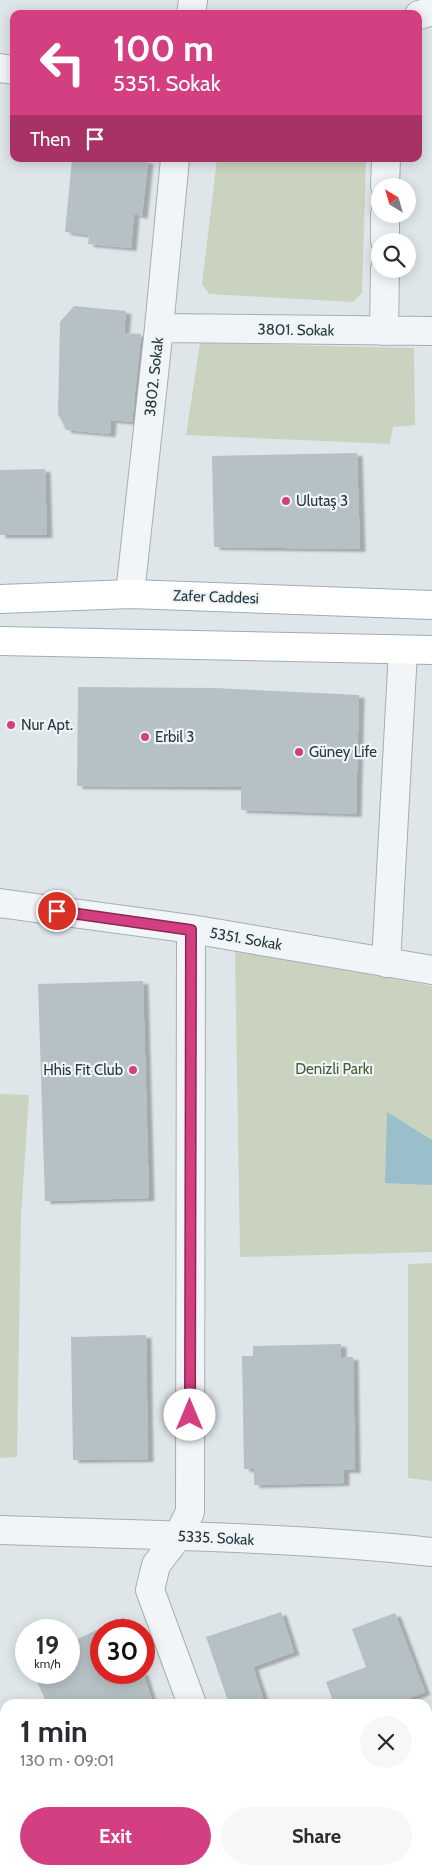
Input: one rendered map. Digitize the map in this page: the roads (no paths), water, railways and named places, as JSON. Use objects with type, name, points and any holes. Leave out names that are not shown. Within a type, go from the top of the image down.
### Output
[{"type":"main road","name":"Zafer Caddesi","points":[[0,599],[130,594],[432,605]]},
{"type":"main road","points":[[0,642],[432,650]]},
{"type":"street","name":"3802. Sokak","points":[[130,594],[160,328],[176,162]]},
{"type":"street","points":[[385,178],[386,162]]},
{"type":"street","points":[[384,278],[384,331]]},
{"type":"street","name":"3801. Sokak","points":[[160,328],[432,331]]},
{"type":"street","points":[[386,963],[403,650]]},
{"type":"street","name":"5351. Sokak","points":[[0,903],[191,930],[432,970]]},
{"type":"street","points":[[190,1699],[150,1590],[156,1564],[178,1536],[190,1512],[191,930]]},
{"type":"street","name":"5335. Sokak","points":[[0,1530],[178,1536],[380,1547],[432,1552]]},
{"type":"water","points":[[387,1112],[432,1140],[432,1185],[385,1183]]},
{"type":"place","name":"Ulutaş 3","points":[[286,501]]},
{"type":"place","name":"Nur Apt.","points":[[11,725]]},
{"type":"place","name":"Erbil 3","points":[[145,737]]},
{"type":"place","name":"Güney Life","points":[[299,752]]},
{"type":"place","name":"Hhis Fit Club","points":[[133,1070]]},
{"type":"park label","name":"Denizli Parkı","points":[[334,1069]]}]
